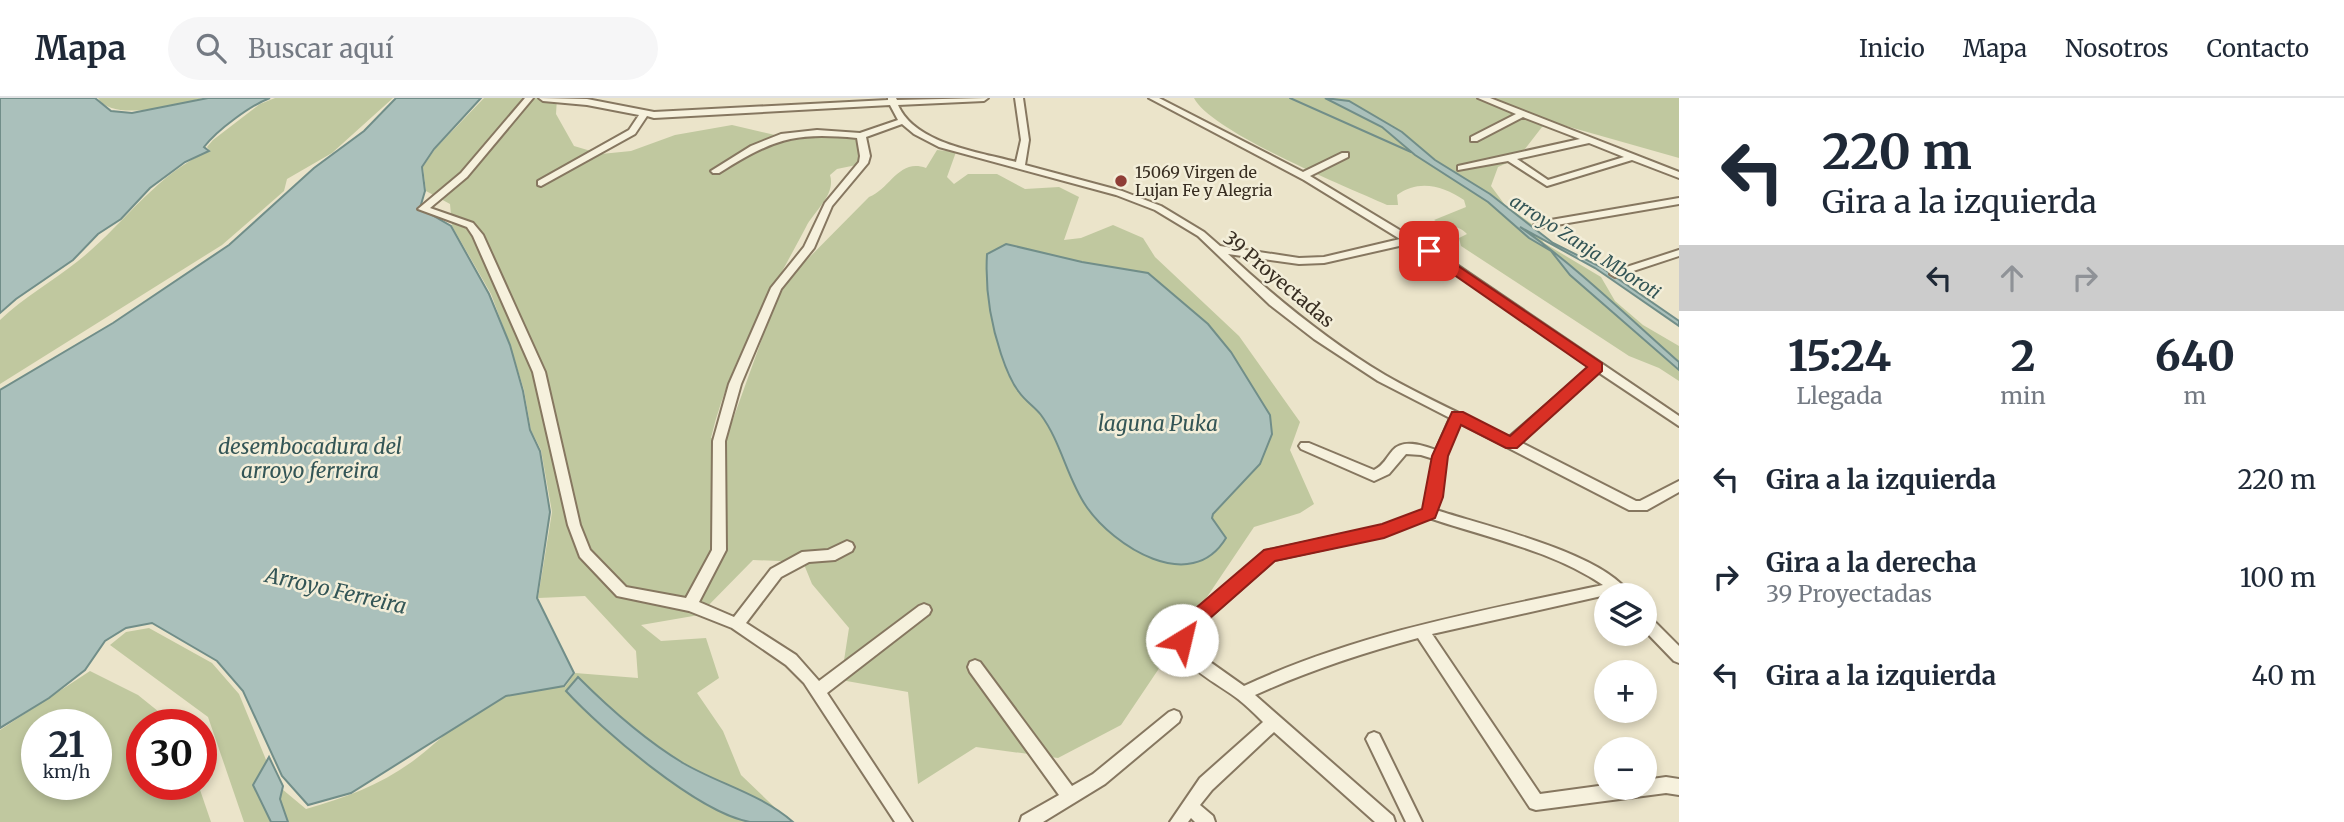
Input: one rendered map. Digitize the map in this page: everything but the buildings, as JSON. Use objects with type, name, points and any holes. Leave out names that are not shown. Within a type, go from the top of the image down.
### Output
[{"type":"street","points":[[529,98],[494,144],[464,175],[423,209],[470,225],[478,235],[539,372],[574,525],[585,553],[622,592],[690,605],[737,624],[791,660],[818,691],[904,822]]},
{"type":"street","points":[[543,98],[612,106],[644,114],[984,98]]},
{"type":"street","points":[[1019,98],[1025,140],[1020,167]]},
{"type":"street","points":[[1153,98],[1302,176],[1410,240],[1495,294],[1679,422]]},
{"type":"street","points":[[1482,98],[1679,175]]},
{"type":"street","name":"39 Proyectadas","points":[[893,101],[894,111],[903,121],[942,145],[1136,199],[1185,223],[1274,302],[1318,336],[1382,378],[1639,507],[1679,486]]},
{"type":"street","points":[[541,183],[632,132],[644,114]]},
{"type":"street","points":[[1474,139],[1523,114]]},
{"type":"street","points":[[716,171],[763,143],[790,132],[822,131],[861,136],[903,121]]},
{"type":"street","points":[[690,605],[719,550],[719,441],[735,384],[782,278],[809,248],[828,205],[863,163],[865,156],[861,136]]},
{"type":"street","points":[[1461,168],[1589,140]]},
{"type":"street","points":[[1302,176],[1345,155]]},
{"type":"street","points":[[1510,158],[1546,183],[1632,157]]},
{"type":"street","points":[[1539,225],[1679,201]]},
{"type":"street","points":[[1216,249],[1298,261],[1324,260],[1410,240]]},
{"type":"street","points":[[1615,274],[1679,253]]},
{"type":"street","points":[[1511,443],[1597,367]]},
{"type":"street","points":[[1429,513],[1435,497],[1440,456],[1457,416]]},
{"type":"street","points":[[1305,446],[1374,476],[1404,448],[1417,447],[1440,456]]},
{"type":"street","points":[[1387,822],[1243,694],[1191,657],[1183,645],[1183,631],[1270,555],[1384,531],[1429,513],[1578,563],[1607,583]]},
{"type":"street","points":[[737,624],[776,573],[807,556],[830,556],[847,547]]},
{"type":"street","points":[[1243,694],[1297,669],[1422,632],[1594,597]]},
{"type":"street","points":[[818,691],[924,610]]},
{"type":"street","points":[[1422,632],[1536,802],[1673,786]]},
{"type":"street","points":[[1657,633],[1679,656]]},
{"type":"street","points":[[975,667],[1070,797]]},
{"type":"street","points":[[1028,822],[1114,767],[1174,717]]},
{"type":"street","points":[[1178,822],[1206,784],[1274,722]]},
{"type":"street","points":[[1374,739],[1414,822]]},
{"type":"street","points":[[1189,806],[1207,822]]},
{"type":"green space","points":[[98,98],[203,98],[131,111],[106,105]]},
{"type":"green space","points":[[275,98],[393,98],[332,153],[287,179],[284,191],[222,245],[0,384],[0,320],[94,247],[156,186],[210,151],[207,147],[213,140],[260,104]]},
{"type":"green space","points":[[484,98],[557,98],[556,114],[574,146],[601,154],[631,151],[675,135],[732,125],[775,135],[834,132],[863,138],[869,148],[866,163],[837,169],[830,175],[827,196],[806,227],[739,356],[711,438],[728,433],[781,286],[869,197],[902,170],[917,166],[926,168],[937,150],[956,152],[947,177],[954,184],[968,174],[997,174],[1025,189],[1059,187],[1079,197],[1064,240],[1081,238],[1113,225],[1143,238],[1155,257],[1239,336],[1300,422],[1290,450],[1314,504],[1300,513],[1254,527],[1121,725],[1058,758],[976,747],[918,784],[908,692],[841,680],[849,628],[812,584],[803,562],[753,560],[699,615],[641,625],[661,641],[706,638],[719,678],[697,693],[723,731],[741,775],[790,822],[244,822],[217,743],[217,709],[197,709],[110,645],[126,632],[149,628],[212,663],[239,694],[276,784],[306,809],[348,795],[388,777],[413,761],[480,705],[496,696],[537,686],[565,687],[575,673],[638,678],[636,651],[585,596],[538,598],[552,512],[541,450],[531,430],[524,390],[491,294],[452,226],[450,204],[426,191],[423,167],[435,149]]},
{"type":"green space","points":[[1194,98],[1679,98],[1679,158],[1559,124],[1542,127],[1518,158],[1498,167],[1491,186],[1505,205],[1533,225],[1544,243],[1601,277],[1615,301],[1643,325],[1679,346],[1679,381],[1659,368],[1629,356],[1461,246],[1459,238],[1467,234],[1434,220],[1466,207],[1464,200],[1456,195],[1431,186],[1414,187],[1397,195],[1398,205],[1387,205],[1314,173],[1253,142],[1226,127],[1206,112]]},
{"type":"green space","points":[[90,671],[138,695],[155,709],[126,709],[126,800],[203,800],[211,822],[0,822],[0,730],[21,716],[21,800],[112,800],[112,709],[32,709]]},
{"type":"water","points":[[0,98],[95,98],[111,111],[132,113],[208,98],[270,98],[244,112],[226,126],[204,147],[209,151],[185,162],[150,188],[121,219],[98,234],[73,260],[0,313]]},
{"type":"water","name":"desembocadura del arroyo ferreira","points":[[396,98],[481,98],[434,149],[422,167],[425,191],[420,208],[451,226],[489,294],[510,345],[523,391],[530,430],[540,451],[550,512],[537,598],[574,673],[564,686],[506,696],[351,793],[308,805],[282,776],[243,691],[217,661],[152,623],[126,628],[105,641],[85,670],[31,709],[21,709],[21,715],[0,728],[0,390],[113,323],[229,245],[314,168],[364,131]]},
{"type":"water","points":[[1325,98],[1349,101],[1402,132],[1435,160],[1490,194],[1553,243],[1601,267],[1679,321],[1679,326],[1595,268],[1520,227],[1561,258],[1621,309],[1679,362],[1679,370],[1570,275],[1551,251],[1529,238],[1488,202],[1415,155],[1382,127]]},
{"type":"water","name":"laguna Puka","points":[[1006,244],[1082,262],[1148,273],[1208,324],[1231,352],[1270,415],[1272,434],[1260,464],[1213,514],[1212,518],[1226,538],[1211,555],[1193,563],[1173,564],[1153,559],[1114,536],[1086,506],[1048,426],[1013,384],[997,342],[988,292],[987,254]]},
{"type":"water","points":[[578,677],[628,723],[669,754],[767,804],[793,822],[750,822],[704,803],[678,787],[626,747],[566,691]]},
{"type":"water","points":[[269,757],[283,786],[280,799],[288,822],[271,822],[253,785]]},
{"type":"waterway","name":"arroyo Zanja Mboroti","points":[[1290,98],[1411,152]]},
{"type":"place","name":"15069 Virgen de Lujan Fe y Alegria","points":[[1121,181]]},
{"type":"route","points":[[1182,640],[1183,631],[1249,570],[1270,555],[1384,531],[1429,513],[1435,497],[1440,456],[1457,416],[1511,443],[1597,367],[1495,294],[1429,251]]},
{"type":"water label","name":"Arroyo Ferreira","points":[[336,591]]}]
